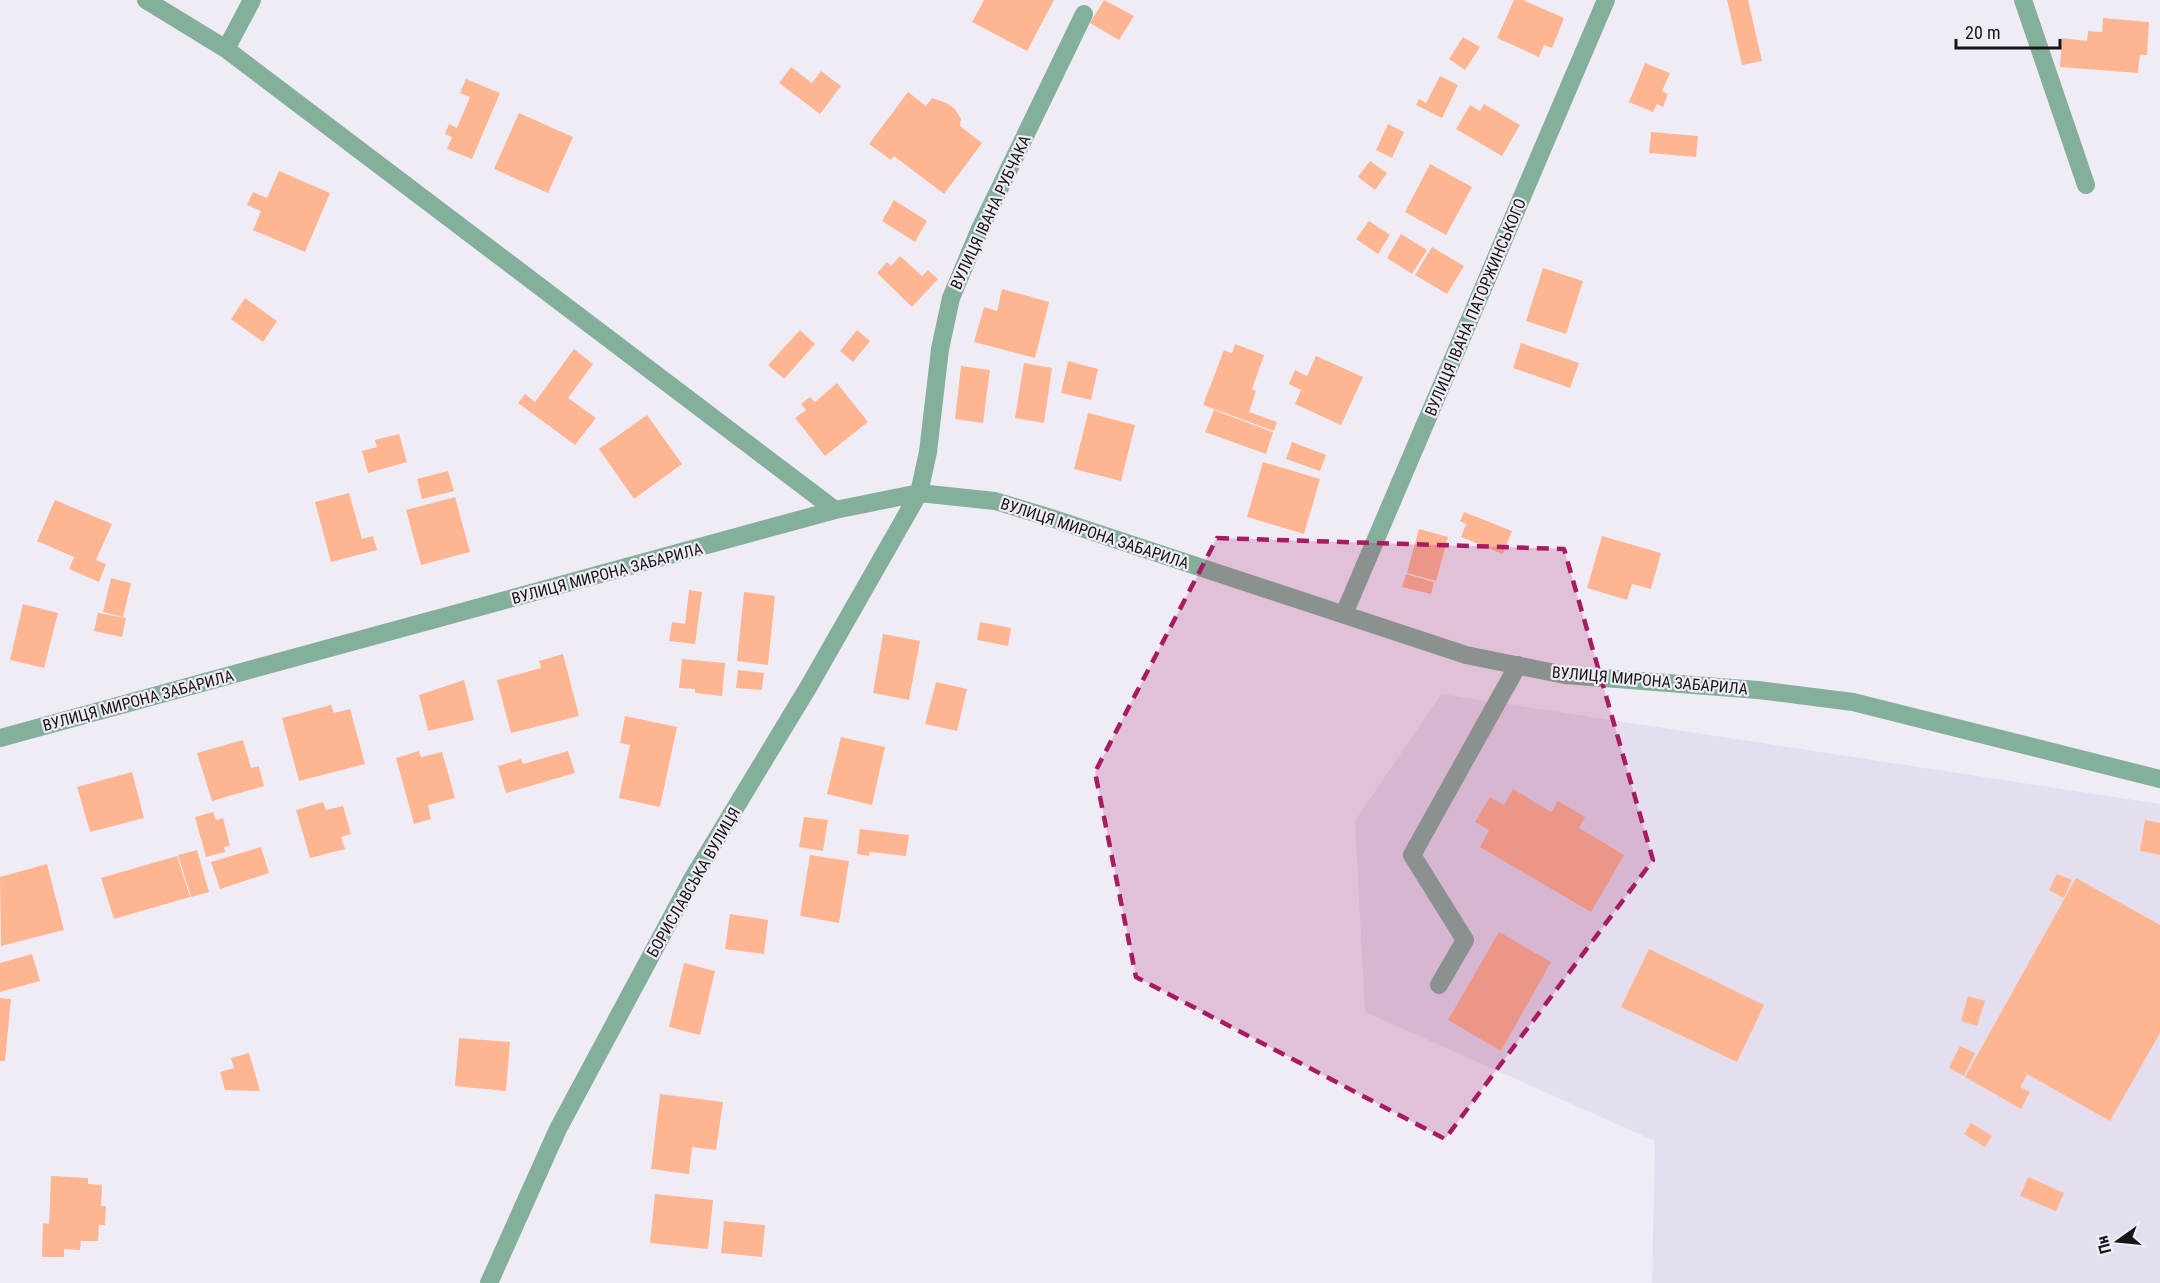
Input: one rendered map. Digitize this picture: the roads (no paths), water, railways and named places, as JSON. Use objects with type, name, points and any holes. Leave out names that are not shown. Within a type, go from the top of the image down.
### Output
[{"type":"street","points":[[146,0],[226,49],[835,510]]},
{"type":"street","points":[[226,49],[252,0]]},
{"type":"street","name":"ВУЛИЦЯ ІВАНА ПАТОРЖИНСЬКОГО","points":[[1344,614],[1606,0]]},
{"type":"street","points":[[2023,0],[2086,185]]},
{"type":"street","name":"ВУЛИЦЯ ІВАНА РУБЧАКА","points":[[919,493],[928,452],[940,349],[951,298],[979,231],[1084,14]]},
{"type":"street","name":"ВУЛИЦЯ МИРОНА ЗАБАРИЛА","points":[[0,738],[835,510],[919,493],[995,501],[1466,655],[1565,675],[1758,690],[1853,702],[2160,779]]},
{"type":"street","name":"БОРИСЛАВСЬКА ВУЛИЦЯ","points":[[489,1283],[535,1176],[572,1101],[690,881],[809,686],[919,493]]},
{"type":"street","points":[[1439,985],[1464,940],[1412,855],[1518,665]]}]
